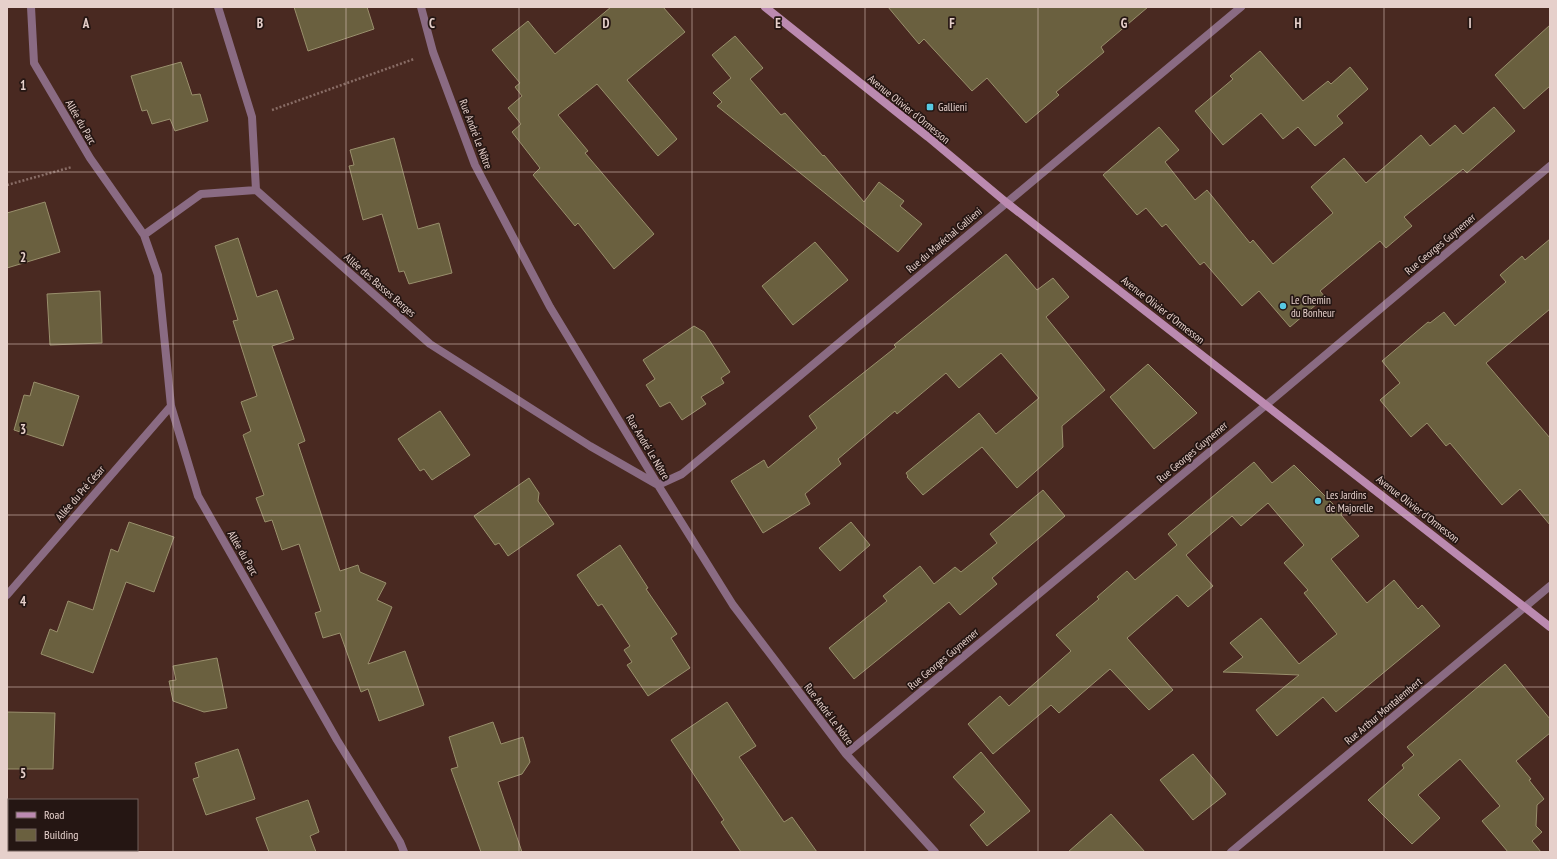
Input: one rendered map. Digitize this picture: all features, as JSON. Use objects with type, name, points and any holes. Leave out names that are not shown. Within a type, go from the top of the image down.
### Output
[{"type":"main road","name":"Avenue Olivier d'Ormesson","points":[[765,7],[928,137],[1007,203],[1550,627]]},
{"type":"street","name":"Allée du Parc","points":[[31,7],[34,63],[90,158],[144,235],[158,275],[171,406],[198,496],[338,740],[400,842],[404,852]]},
{"type":"street","points":[[144,235],[201,194],[256,190],[252,116],[218,7]]},
{"type":"street","name":"Rue André Le Nôtre","points":[[421,7],[434,52],[475,165],[550,307],[733,605],[846,754],[935,852]]},
{"type":"street","name":"Rue du Maréchal Gallieni","points":[[658,484],[682,474],[1241,7]]},
{"type":"street","name":"Rue Georges Guynemer","points":[[846,754],[1266,405],[1550,166]]},
{"type":"street","name":"Allée des Basses Berges","points":[[256,190],[430,344],[590,446],[658,484]]},
{"type":"street","name":"Allée du Pré César","points":[[7,595],[171,406]]},
{"type":"street","name":"Rue Arthur Montalembert","points":[[1231,852],[1550,586]]},
{"type":"path","points":[[252,116],[434,52]]},
{"type":"path","points":[[7,185],[73,167],[90,158]]},
{"type":"building","points":[[294,7],[367,7],[374,29],[308,51]]},
{"type":"building","points":[[611,7],[663,7],[685,32],[627,80],[677,139],[658,156],[597,84],[558,115],[588,151],[585,153],[654,234],[614,269],[578,223],[575,226],[533,175],[540,168],[512,132],[521,124],[508,108],[522,96],[515,87],[520,83],[492,50],[528,21],[555,54]]},
{"type":"building","points":[[888,7],[1148,7],[1101,47],[1104,52],[1056,92],[1059,95],[1026,123],[987,78],[972,91],[924,39],[919,44]]},
{"type":"building","points":[[1550,25],[1550,86],[1524,109],[1495,75]]},
{"type":"building","points":[[735,36],[763,68],[750,79],[781,115],[785,113],[823,156],[824,155],[864,202],[879,182],[904,201],[900,206],[922,224],[898,252],[717,106],[722,102],[713,93],[731,78],[712,55]]},
{"type":"building","points":[[1260,51],[1303,101],[1328,81],[1331,84],[1350,67],[1368,89],[1337,116],[1343,123],[1315,146],[1298,127],[1283,139],[1261,113],[1223,145],[1195,111],[1233,79],[1230,76]]},
{"type":"building","points":[[181,62],[192,95],[200,94],[208,121],[175,131],[170,119],[152,124],[147,110],[142,111],[131,76]]},
{"type":"building","points":[[1494,107],[1515,131],[1467,173],[1463,169],[1404,217],[1412,226],[1386,248],[1380,241],[1320,291],[1325,297],[1290,327],[1259,291],[1242,306],[1204,262],[1200,265],[1166,224],[1162,227],[1146,208],[1137,215],[1103,175],[1159,127],[1179,150],[1165,162],[1195,200],[1207,190],[1250,243],[1253,240],[1273,264],[1333,213],[1311,187],[1344,158],[1366,183],[1421,135],[1430,146],[1455,125],[1463,134]]},
{"type":"building","points":[[394,138],[418,229],[439,223],[452,273],[409,284],[404,271],[399,272],[382,214],[363,220],[349,166],[354,165],[350,150]]},
{"type":"building","points":[[45,202],[60,252],[7,268],[7,213]]},
{"type":"building","points":[[238,238],[257,297],[277,290],[294,339],[272,346],[305,441],[298,444],[340,571],[358,565],[360,572],[386,583],[377,600],[392,607],[368,664],[405,651],[424,705],[379,721],[368,689],[361,692],[340,633],[323,638],[315,613],[321,611],[299,544],[282,550],[272,520],[265,522],[256,498],[264,495],[243,435],[251,431],[241,402],[257,396],[233,321],[238,320],[215,246]]},
{"type":"building","points":[[1550,239],[1550,309],[1486,363],[1550,438],[1550,525],[1520,489],[1502,505],[1450,443],[1446,446],[1427,423],[1411,437],[1380,400],[1400,383],[1382,361],[1428,322],[1430,323],[1444,312],[1455,326],[1506,282],[1500,275],[1522,256],[1525,260]]},
{"type":"building","points":[[815,242],[848,280],[793,325],[762,286]]},
{"type":"building","points":[[1006,254],[1037,290],[1053,278],[1069,297],[1046,317],[1105,390],[1062,426],[1063,447],[1017,488],[982,447],[923,495],[907,477],[908,476],[906,473],[979,413],[996,434],[1039,398],[1001,353],[959,388],[946,373],[897,414],[895,411],[838,459],[841,464],[805,494],[810,504],[763,533],[731,481],[764,460],[768,468],[817,428],[809,416],[896,347],[894,345]]},
{"type":"building","points":[[100,291],[102,343],[50,345],[47,294]]},
{"type":"building","points":[[694,326],[704,332],[730,372],[721,378],[724,383],[701,397],[706,404],[682,420],[670,402],[660,407],[646,385],[655,379],[643,360]]},
{"type":"building","points":[[1148,364],[1197,413],[1154,449],[1110,397]]},
{"type":"building","points":[[34,382],[79,396],[63,446],[14,430],[24,395],[30,396]]},
{"type":"building","points":[[440,411],[470,455],[432,480],[424,469],[420,471],[398,439]]},
{"type":"building","points":[[1254,462],[1272,483],[1294,465],[1342,513],[1341,515],[1359,536],[1331,559],[1367,603],[1394,580],[1418,609],[1422,605],[1440,626],[1336,712],[1323,697],[1277,736],[1256,710],[1299,675],[1223,672],[1243,657],[1230,643],[1261,618],[1299,664],[1337,634],[1304,593],[1308,590],[1284,563],[1304,545],[1268,503],[1241,526],[1232,516],[1186,555],[1213,586],[1188,607],[1177,595],[1127,638],[1173,690],[1149,710],[1110,669],[1059,713],[1051,705],[993,754],[968,724],[1000,696],[1009,706],[1071,651],[1056,635],[1099,599],[1097,597],[1127,571],[1135,580],[1177,545],[1168,534]]},
{"type":"building","points":[[529,478],[539,493],[538,501],[554,524],[508,556],[499,543],[495,545],[474,516]]},
{"type":"building","points":[[1043,490],[1065,516],[992,578],[997,584],[960,615],[949,602],[854,679],[829,648],[887,601],[883,596],[920,566],[934,584],[955,567],[961,572],[997,543],[990,534]]},
{"type":"building","points":[[129,522],[174,537],[154,592],[126,582],[93,673],[41,654],[50,629],[57,632],[68,601],[93,610],[111,549],[118,552]]},
{"type":"building","points":[[851,522],[870,545],[840,571],[819,548]]},
{"type":"building","points":[[620,545],[648,588],[646,589],[677,634],[671,638],[690,668],[648,696],[627,665],[632,662],[624,650],[630,646],[602,604],[598,606],[577,575]]},
{"type":"building","points":[[217,658],[227,708],[204,712],[173,701],[169,681],[176,680],[173,666]]},
{"type":"building","points":[[1505,664],[1550,719],[1550,733],[1516,761],[1531,779],[1529,780],[1544,799],[1537,805],[1536,826],[1542,832],[1532,841],[1541,852],[1508,852],[1482,821],[1500,806],[1460,759],[1418,795],[1440,818],[1412,844],[1368,800],[1404,768],[1402,765],[1414,755],[1407,747]]},
{"type":"building","points":[[727,702],[756,746],[739,757],[784,822],[792,817],[817,852],[741,852],[721,822],[724,820],[671,740]]},
{"type":"building","points":[[7,712],[55,713],[53,769],[7,769]]},
{"type":"building","points":[[493,722],[501,744],[523,737],[530,762],[522,774],[498,782],[522,852],[481,852],[451,769],[458,767],[449,737]]},
{"type":"building","points":[[238,749],[255,799],[206,815],[193,779],[199,777],[195,763]]},
{"type":"building","points":[[981,752],[1030,811],[987,846],[970,825],[985,812],[953,777]]},
{"type":"building","points":[[1193,754],[1226,794],[1193,820],[1160,780]]},
{"type":"building","points":[[308,800],[319,832],[310,836],[316,852],[269,852],[256,818]]},
{"type":"building","points":[[1111,814],[1145,852],[1068,852]]},
{"type":"place","name":"Gallieni","points":[[930,107]]},
{"type":"place","name":"Le Chemin du Bonheur","points":[[1283,306]]},
{"type":"place","name":"Les Jardins de Majorelle","points":[[1318,501]]}]
